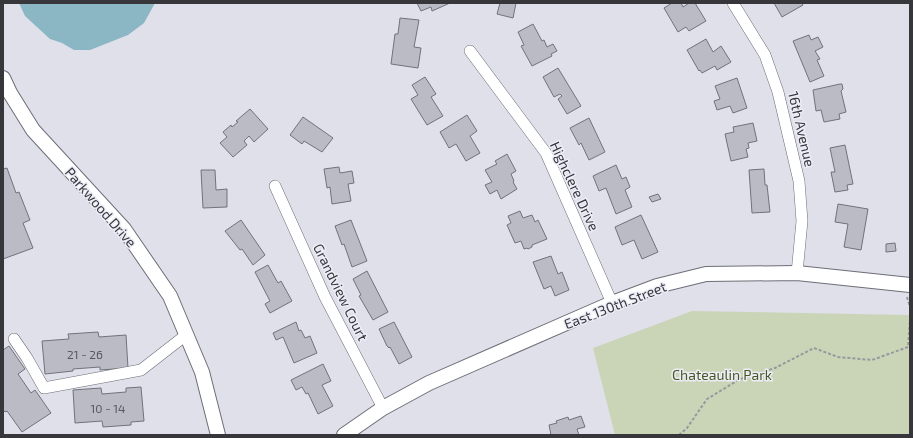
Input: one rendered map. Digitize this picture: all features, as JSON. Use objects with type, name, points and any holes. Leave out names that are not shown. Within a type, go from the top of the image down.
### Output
[{"type":"street","name":"16th Avenue","points":[[733,3],[764,55],[780,99],[799,182],[802,221],[797,273]]},
{"type":"street","name":"Highclere Drive","points":[[470,51],[546,153],[612,303]]},
{"type":"street","name":"Parkwood Drive","points":[[3,78],[10,93],[33,130],[124,229],[170,296],[202,372],[218,435]]},
{"type":"street","name":"Grandview Court","points":[[276,186],[325,297],[383,408]]},
{"type":"street","name":"East 130th Street","points":[[344,435],[383,408],[429,383],[612,303],[657,286],[706,274],[797,273],[910,285]]},
{"type":"street","points":[[14,340],[27,358],[44,388],[140,370],[186,335]]},
{"type":"path","points":[[679,435],[687,428],[707,399],[740,379],[775,368],[814,348],[838,357],[872,360],[908,347],[910,319]]},
{"type":"green space","name":"Chateaulin Park","points":[[692,311],[910,315],[910,435],[615,435],[593,348]]},
{"type":"water","points":[[19,3],[155,3],[144,23],[128,35],[90,50],[74,50],[62,43],[50,39],[25,16]]},
{"type":"building","points":[[417,3],[450,3],[432,11],[431,7],[421,11]]},
{"type":"building","points":[[500,3],[516,3],[513,18],[497,14]]},
{"type":"building","points":[[672,3],[681,3],[683,7],[689,3],[695,3],[706,21],[689,31],[686,27],[678,32],[664,8]]},
{"type":"building","points":[[774,3],[802,3],[803,5],[782,17]]},
{"type":"building","points":[[400,18],[419,20],[414,47],[421,48],[418,68],[391,64],[395,34],[398,34]]},
{"type":"building","points":[[533,24],[547,47],[553,44],[557,51],[551,54],[552,56],[532,66],[521,46],[524,45],[518,32]]},
{"type":"building","points":[[809,35],[811,40],[818,37],[823,47],[815,51],[820,59],[817,60],[824,76],[810,82],[793,41]]},
{"type":"building","points":[[706,39],[713,52],[721,46],[731,62],[717,70],[715,66],[702,73],[700,70],[699,71],[687,50]]},
{"type":"building","points":[[558,68],[581,106],[567,114],[558,99],[562,96],[560,94],[554,97],[543,77]]},
{"type":"building","points":[[425,77],[436,94],[431,97],[443,116],[427,125],[411,99],[418,95],[412,85]]},
{"type":"building","points":[[737,78],[747,108],[733,113],[730,106],[717,110],[714,101],[720,99],[715,86]]},
{"type":"building","points":[[842,84],[843,89],[841,91],[846,112],[839,114],[840,119],[824,122],[821,110],[816,111],[813,90]]},
{"type":"building","points":[[250,109],[268,129],[254,142],[249,136],[244,141],[247,145],[233,157],[220,143],[227,137],[223,132],[231,125],[232,127],[238,122],[236,121]]},
{"type":"building","points":[[467,115],[477,131],[470,136],[480,153],[466,161],[456,144],[449,148],[440,132]]},
{"type":"building","points":[[303,117],[333,138],[322,152],[304,141],[302,144],[290,135]]},
{"type":"building","points":[[589,118],[605,152],[589,160],[581,143],[579,145],[570,128]]},
{"type":"building","points":[[753,123],[757,141],[748,143],[749,148],[746,149],[748,157],[731,161],[725,134],[734,132],[733,127]]},
{"type":"building","points":[[845,145],[853,184],[847,185],[848,190],[835,192],[831,172],[835,172],[830,148]]},
{"type":"building","points":[[507,154],[516,171],[511,174],[517,189],[501,199],[497,190],[490,194],[485,185],[492,182],[485,170],[497,164],[495,161]]},
{"type":"building","points":[[616,165],[622,179],[626,177],[630,187],[625,190],[632,207],[616,214],[606,188],[599,191],[593,176]]},
{"type":"building","points":[[339,167],[340,173],[352,171],[354,183],[348,184],[351,201],[332,204],[330,187],[327,188],[324,169]]},
{"type":"building","points":[[7,168],[16,193],[19,192],[30,220],[23,223],[33,248],[3,259],[3,169]]},
{"type":"building","points":[[764,169],[765,185],[767,185],[770,212],[752,213],[749,170]]},
{"type":"building","points":[[201,170],[215,170],[216,190],[227,189],[227,207],[203,208]]},
{"type":"building","points":[[658,194],[661,199],[652,202],[649,197]]},
{"type":"building","points":[[838,204],[868,209],[861,250],[844,247],[848,224],[835,222]]},
{"type":"building","points":[[520,211],[523,218],[532,215],[535,222],[538,220],[547,239],[532,245],[532,247],[528,249],[524,249],[521,241],[515,243],[507,225],[511,223],[508,216]]},
{"type":"building","points":[[641,215],[658,252],[642,259],[634,240],[622,245],[615,227]]},
{"type":"building","points":[[241,220],[265,255],[253,265],[242,249],[240,250],[225,231]]},
{"type":"building","points":[[351,220],[367,261],[352,267],[344,244],[342,245],[335,226]]},
{"type":"building","points":[[895,243],[896,251],[886,252],[886,244]]},
{"type":"building","points":[[551,256],[558,274],[562,272],[569,290],[555,296],[551,286],[544,289],[533,262]]},
{"type":"building","points":[[268,265],[278,283],[281,281],[292,301],[270,313],[265,304],[270,301],[255,272]]},
{"type":"building","points":[[367,271],[388,312],[373,320],[359,296],[361,295],[353,279]]},
{"type":"building","points":[[296,322],[299,331],[301,330],[305,338],[310,336],[317,353],[294,363],[283,337],[276,340],[273,333]]},
{"type":"building","points":[[394,322],[412,357],[399,364],[390,347],[389,348],[387,346],[379,329]]},
{"type":"building","points":[[98,332],[99,337],[126,335],[128,368],[100,370],[100,367],[73,369],[73,371],[45,374],[42,341],[69,339],[68,334]]},
{"type":"building","points":[[9,346],[25,369],[18,374],[31,393],[35,390],[51,413],[22,432],[7,411],[5,412],[3,410],[3,350]]},
{"type":"building","points":[[323,364],[331,381],[322,385],[333,406],[318,414],[308,393],[306,394],[302,387],[296,390],[291,380]]},
{"type":"building","points":[[141,387],[144,421],[131,422],[131,425],[103,427],[102,421],[75,423],[73,390],[101,388],[102,394],[126,392],[126,388]]},
{"type":"building","points":[[581,416],[585,427],[577,429],[579,435],[551,435],[549,425],[557,423],[556,421],[568,417],[569,420]]}]
